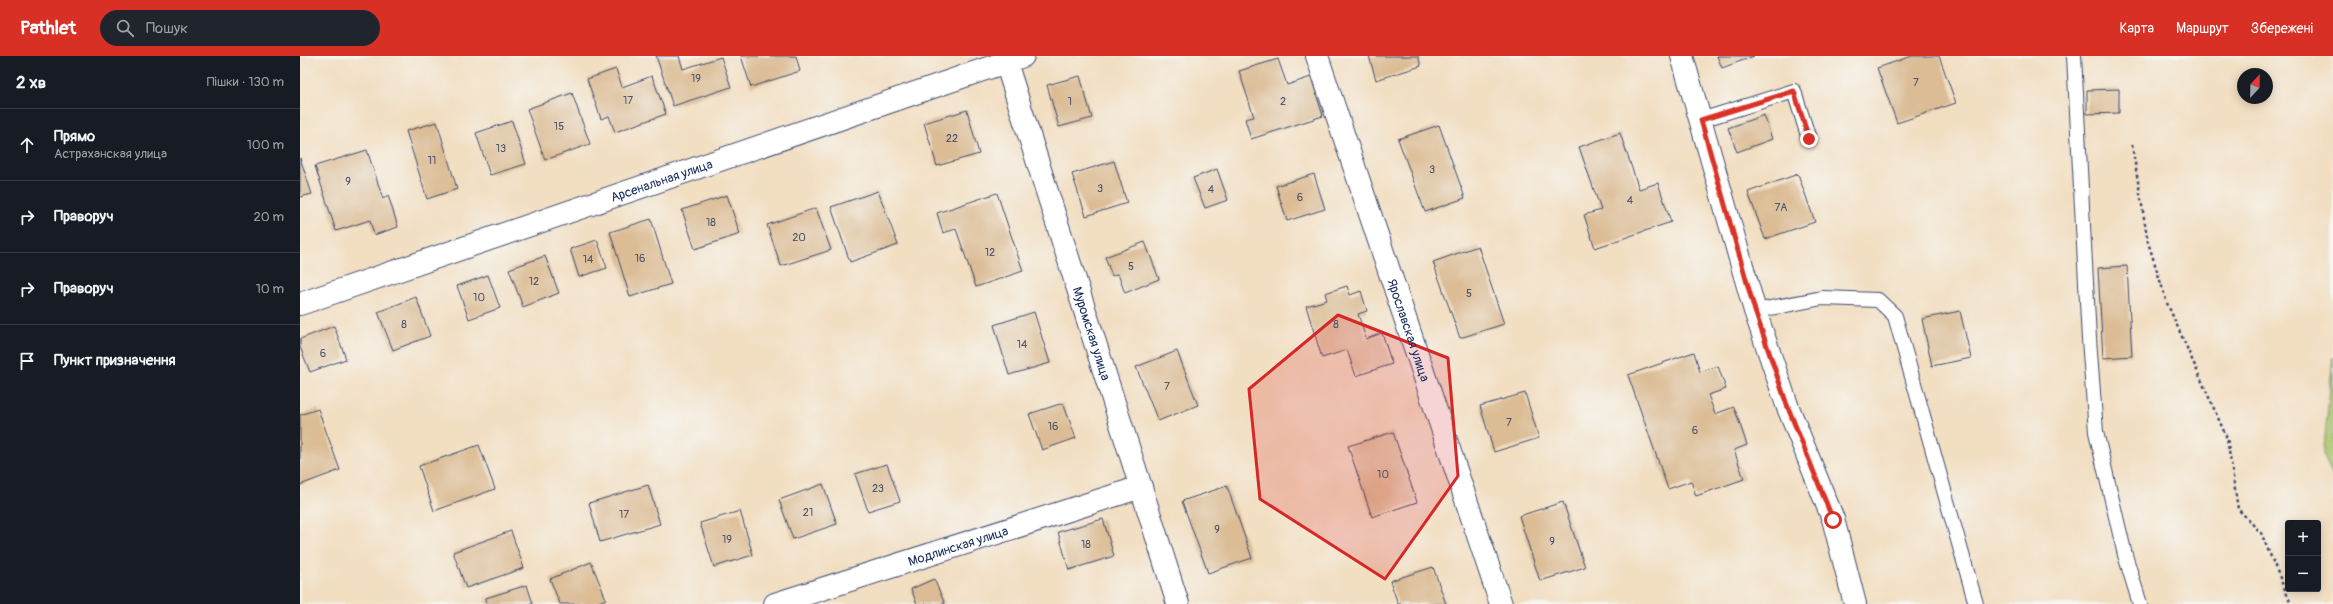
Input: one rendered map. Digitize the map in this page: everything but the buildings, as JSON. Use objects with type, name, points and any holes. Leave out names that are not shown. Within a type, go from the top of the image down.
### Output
[{"type":"street","name":"Ярославская улица","points":[[1316,56],[1501,604]]},
{"type":"street","points":[[1682,56],[1755,311],[1787,405],[1833,520],[1855,604]]},
{"type":"street","name":"Арсенальная улица","points":[[300,304],[1011,58]]},
{"type":"street","name":"Муромская улица","points":[[1011,58],[1178,604]]},
{"type":"street","name":"Модлинская улица","points":[[776,604],[1141,487]]},
{"type":"lane","points":[[2074,56],[2085,269],[2096,432],[2124,554],[2140,604]]},
{"type":"lane","points":[[1701,120],[1794,91],[1809,139]]},
{"type":"lane","points":[[1755,311],[1822,298],[1878,300],[1895,316],[1976,604]]},
{"type":"path","points":[[2132,145],[2148,242],[2167,303],[2227,438],[2238,509],[2261,533],[2291,604]]},
{"type":"highlighted area","points":[[1338,315],[1448,358],[1458,476],[1385,579],[1260,499],[1249,389]]},
{"type":"green space","points":[[2333,357],[2333,476],[2323,455]]},
{"type":"route","points":[[1809,139],[1794,91],[1701,120],[1755,311],[1787,405],[1833,520]]}]
